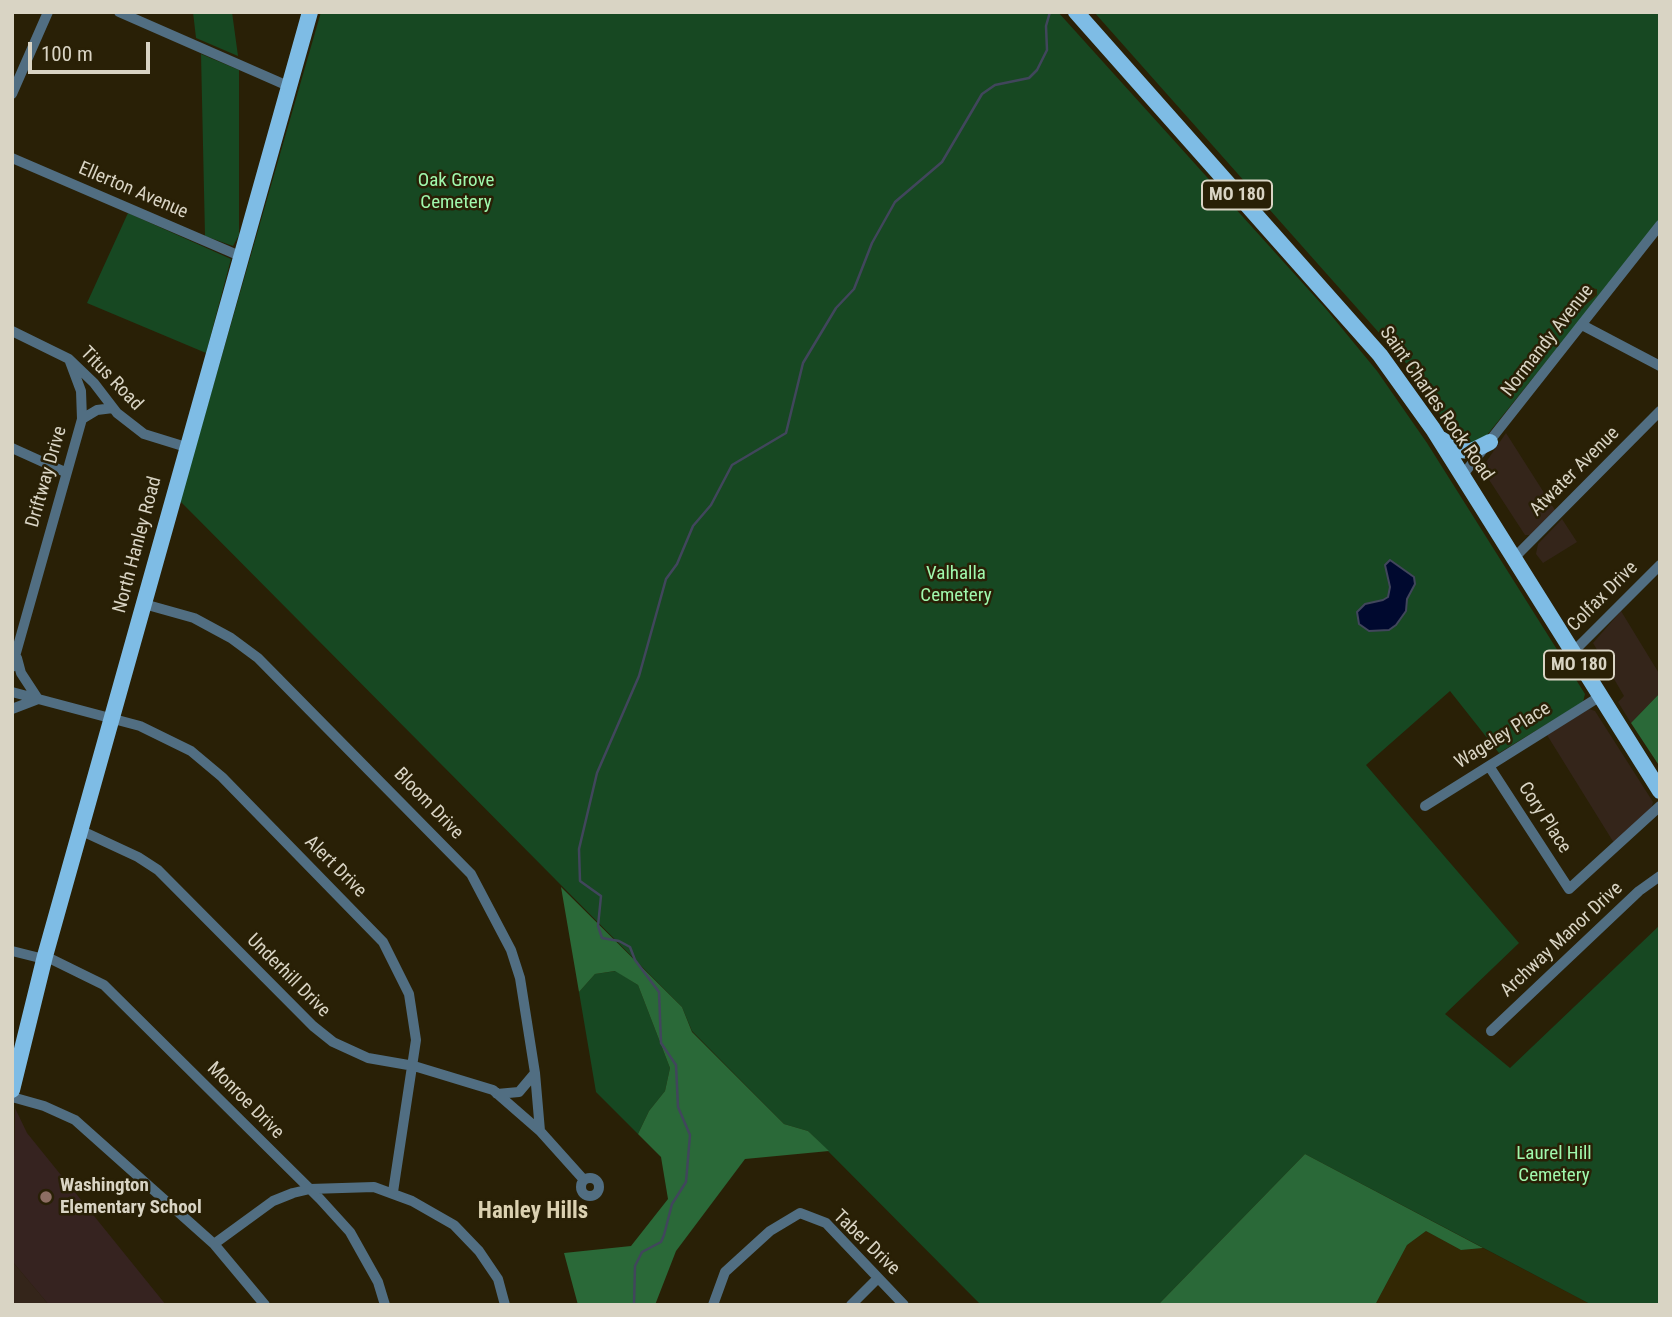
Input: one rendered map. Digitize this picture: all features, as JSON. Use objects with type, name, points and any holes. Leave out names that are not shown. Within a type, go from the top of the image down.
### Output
[{"type":"main road","name":"North Hanley Road","points":[[12,1090],[45,958],[186,447],[310,12]]},
{"type":"main road","name":"Saint Charles Rock Road","points":[[1076,12],[1353,322],[1403,386],[1660,791]]},
{"type":"main road","points":[[1438,438],[1459,450],[1472,451],[1490,442]]},
{"type":"street","points":[[12,94],[48,12]]},
{"type":"street","points":[[120,12],[288,86]]},
{"type":"street","name":"Ellerton Avenue","points":[[12,158],[240,256]]},
{"type":"street","name":"Normandy Avenue","points":[[1462,476],[1584,326],[1659,228]]},
{"type":"street","points":[[1584,326],[1660,366]]},
{"type":"street","name":"Titus Road","points":[[12,331],[69,359],[94,383],[113,408],[144,434],[186,447]]},
{"type":"street","name":"Driftway Drive","points":[[12,667],[82,419],[81,391],[69,359]]},
{"type":"street","name":"Driftway Drive","points":[[82,419],[97,410],[113,408]]},
{"type":"street","name":"Atwater Avenue","points":[[1514,558],[1660,411]]},
{"type":"street","points":[[12,448],[65,472]]},
{"type":"street","name":"Colfax Drive","points":[[1572,653],[1660,565]]},
{"type":"street","name":"Bloom Drive","points":[[144,604],[194,618],[257,658],[471,874],[514,958],[535,1073],[540,1131]]},
{"type":"street","points":[[12,709],[38,699],[21,673],[17,650]]},
{"type":"street","name":"Alert Drive","points":[[12,692],[158,733],[210,765],[383,942],[410,994],[416,1040],[393,1192]]},
{"type":"street","name":"Wageley Place","points":[[1425,806],[1599,697]]},
{"type":"street","name":"Cory Place","points":[[1489,766],[1569,889],[1660,806]]},
{"type":"street","name":"Underhill Drive","points":[[82,831],[138,857],[158,870],[313,1026],[333,1042],[368,1058],[457,1077],[497,1094],[540,1131],[584,1180]]},
{"type":"street","name":"Archway Manor Drive","points":[[1491,1031],[1639,891],[1660,876]]},
{"type":"street","name":"Monroe Drive","points":[[12,951],[45,958],[104,985],[350,1232],[378,1282],[385,1305]]},
{"type":"street","points":[[497,1094],[519,1092],[535,1073]]},
{"type":"street","points":[[12,1097],[44,1106],[75,1120],[214,1244],[265,1305]]},
{"type":"street","points":[[214,1244],[273,1200],[310,1189],[374,1187],[393,1192],[428,1208],[466,1237],[498,1279],[505,1305]]},
{"type":"street","name":"Taber Drive","points":[[713,1305],[725,1272],[769,1231],[800,1213],[826,1223],[904,1305]]},
{"type":"street","points":[[851,1305],[878,1278]]},
{"type":"shaded area","points":[[1506,433],[1555,510],[1531,535],[1525,535],[1484,472],[1486,462]]},
{"type":"shaded area","points":[[1562,519],[1577,542],[1543,563],[1536,554],[1538,544]]},
{"type":"shaded area","points":[[1621,611],[1660,675],[1660,693],[1631,723],[1618,702],[1624,696],[1593,643]]},
{"type":"shaded area","points":[[1589,709],[1595,711],[1653,802],[1651,810],[1614,843],[1547,735]]},
{"type":"shaded area","name":"Washington Elementary School","points":[[15,1108],[27,1133],[166,1305],[49,1305],[12,1261]]},
{"type":"shaded area","points":[[1426,1231],[1461,1250],[1483,1248],[1592,1305],[1375,1305],[1407,1245]]},
{"type":"shaded area","points":[[12,1261],[49,1305],[12,1305]]},
{"type":"green space","points":[[193,12],[232,12],[238,56],[196,38]]},
{"type":"green space","name":"Valhalla Cemetery","points":[[321,12],[1058,12],[1326,309],[1377,371],[1427,443],[1585,694],[1583,702],[1499,753],[1450,691],[1366,765],[1519,943],[1445,1014],[1510,1068],[1660,925],[1660,1305],[1592,1305],[1305,1154],[1158,1305],[981,1305],[808,1131],[784,1124],[692,1031],[682,1007],[180,501]]},
{"type":"green space","points":[[1094,12],[1660,12],[1660,220],[1483,440],[1477,445],[1457,442],[1413,371]]},
{"type":"green space","points":[[201,54],[239,70],[239,235],[233,246],[205,236]]},
{"type":"green space","points":[[128,213],[231,259],[206,353],[87,303]]},
{"type":"green space","points":[[1660,693],[1660,767],[1631,723]]},
{"type":"green space","points":[[561,887],[682,1007],[692,1032],[784,1124],[808,1131],[829,1151],[745,1159],[676,1251],[655,1305],[578,1305],[564,1253],[631,1246],[668,1199],[661,1157],[638,1134],[649,1111],[665,1091],[670,1068],[638,985],[615,971],[595,974],[579,992]]},
{"type":"green space","points":[[616,971],[638,985],[670,1068],[665,1091],[649,1111],[638,1134],[596,1092],[579,992],[595,974]]},
{"type":"green space","points":[[1305,1154],[1483,1248],[1461,1250],[1426,1231],[1407,1245],[1375,1305],[1158,1305]]},
{"type":"sand","points":[[1590,288],[1597,289],[1597,295],[1583,307],[1579,306],[1577,298]]},
{"type":"water","points":[[1390,560],[1414,577],[1415,584],[1407,599],[1406,611],[1396,625],[1389,630],[1369,631],[1359,624],[1357,612],[1365,604],[1388,597],[1390,587],[1385,565]]},
{"type":"waterway","points":[[634,1305],[635,1266],[642,1252],[661,1242],[664,1235],[672,1204],[686,1182],[690,1135],[678,1107],[676,1065],[661,1043],[659,992],[635,960],[630,947],[619,941],[602,938],[598,926],[601,896],[580,881],[579,849],[597,773],[639,676],[666,579],[677,564],[693,526],[711,505],[732,465],[786,433],[803,363],[836,308],[854,289],[872,243],[895,202],[942,162],[982,94],[995,85],[1029,78],[1037,70],[1047,50],[1046,26],[1050,12]]},
{"type":"place","name":"Washington Elementary School","points":[[46,1197]]},
{"type":"district","name":"Hanley Hills","points":[[533,1212]]},
{"type":"park label","name":"Oak Grove Cemetery","points":[[456,192]]},
{"type":"park label","name":"Laurel Hill Cemetery","points":[[1554,1165]]}]
